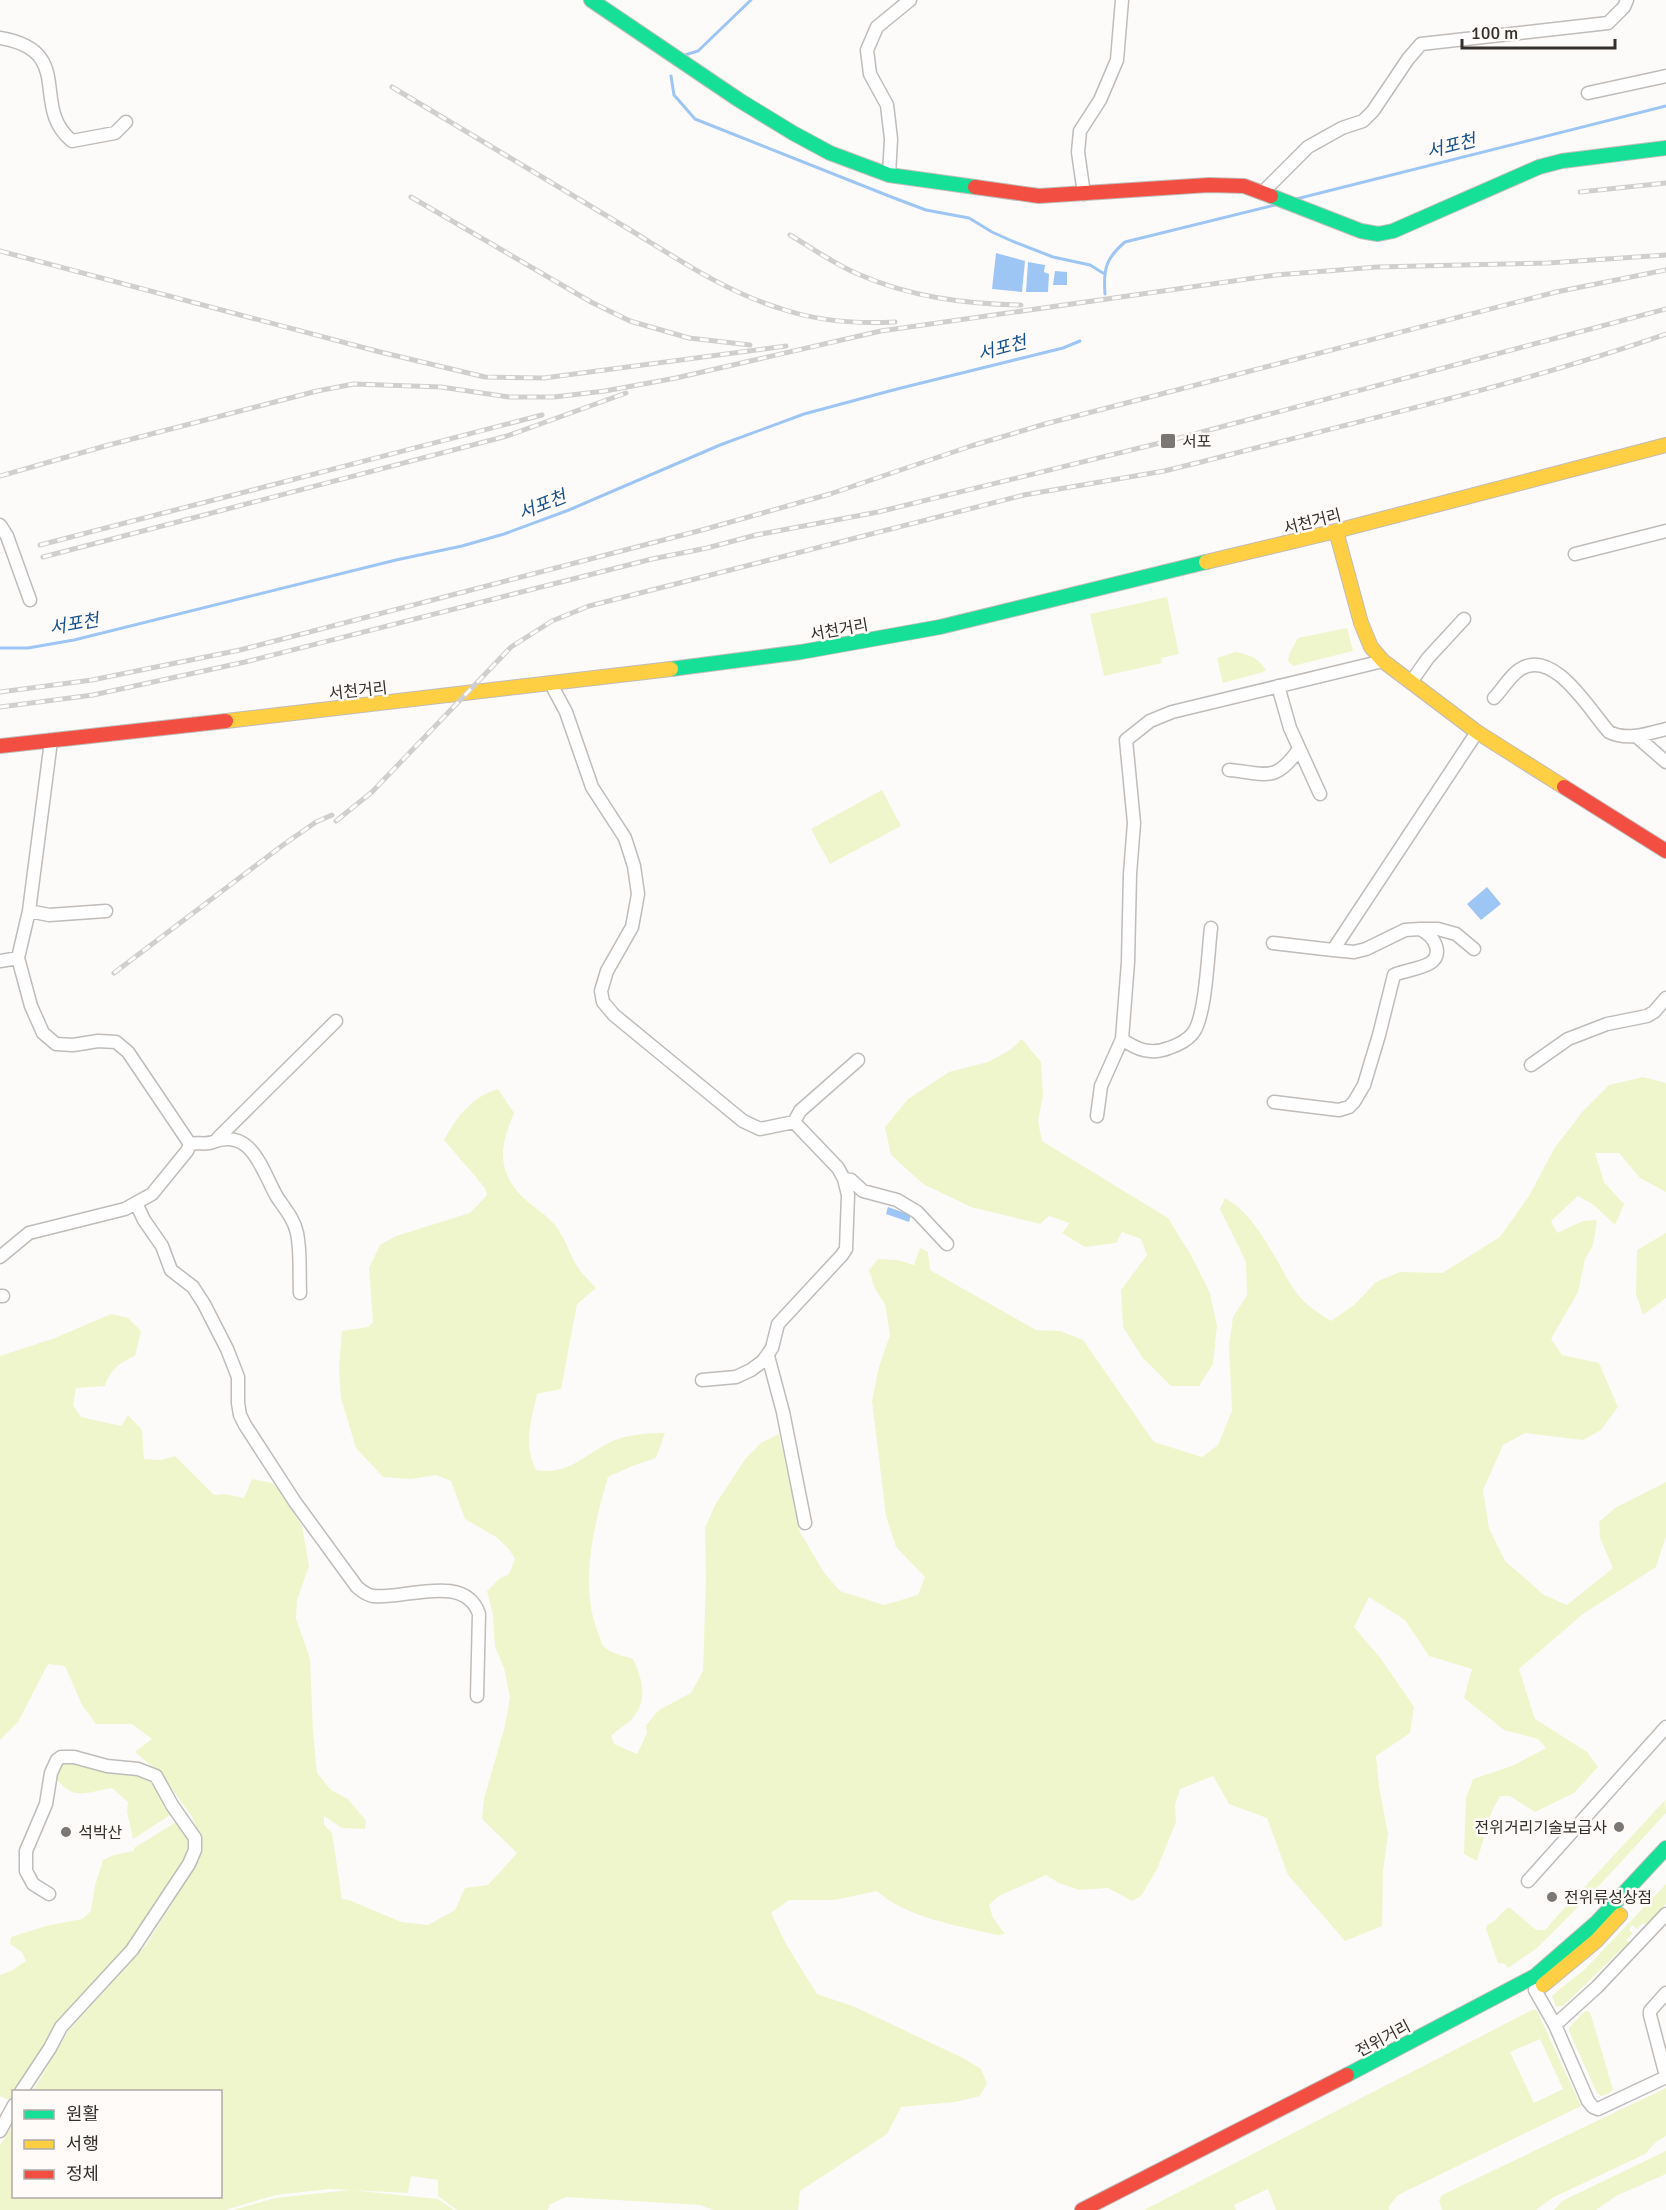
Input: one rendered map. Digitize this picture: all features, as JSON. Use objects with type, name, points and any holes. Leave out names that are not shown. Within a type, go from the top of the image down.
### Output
[{"type":"main road","points":[[591,0],[773,122],[820,148],[868,170],[889,176],[1039,196],[1209,185],[1244,186],[1361,231],[1378,234],[1393,231],[1539,167],[1562,161],[1666,148]]},
{"type":"main road","name":"서천거리","points":[[0,746],[630,675],[801,652],[940,627],[1336,531],[1666,446]]},
{"type":"main road","points":[[1336,531],[1361,623],[1371,647],[1383,661],[1477,732],[1666,851]]},
{"type":"main road","name":"전위거리","points":[[1082,2210],[1312,2094],[1535,1976],[1597,1922],[1666,1848]]},
{"type":"main road","name":"전위거리","points":[[1103,2210],[1535,1990],[1596,1941],[1666,1866]]},
{"type":"street","points":[[889,176],[891,139],[887,105],[870,74],[867,50],[877,27],[910,0]]},
{"type":"street","points":[[1084,194],[1078,152],[1080,131],[1100,100],[1117,60],[1122,0]]},
{"type":"street","points":[[1266,194],[1308,147],[1342,128],[1362,121],[1373,111],[1408,58],[1421,44],[1608,23],[1624,7],[1627,0]]},
{"type":"street","points":[[0,38],[18,41],[36,51],[48,69],[52,109],[62,133],[72,141],[115,133],[126,122]]},
{"type":"street","points":[[1588,93],[1666,76]]},
{"type":"street","points":[[0,525],[7,536],[30,600]]},
{"type":"street","points":[[1575,554],[1666,531]]},
{"type":"street","points":[[1411,682],[1428,658],[1464,619]]},
{"type":"street","points":[[1096,1116],[1101,1086],[1122,1039],[1134,823],[1126,740],[1150,721],[1172,712],[1383,661]]},
{"type":"street","points":[[1494,698],[1519,670],[1539,664],[1546,666],[1566,680],[1609,732],[1617,736],[1636,736],[1666,729]]},
{"type":"street","points":[[551,684],[566,712],[592,787],[625,838],[634,866],[638,894],[632,927],[607,971],[601,991],[603,1002],[614,1015],[743,1121],[760,1129],[794,1122],[800,1111],[858,1060]]},
{"type":"street","points":[[1278,686],[1290,728],[1320,794]]},
{"type":"street","points":[[1333,950],[1477,732]]},
{"type":"street","points":[[1636,736],[1666,762]]},
{"type":"street","points":[[51,741],[29,911],[18,958],[31,1006],[43,1033],[56,1044],[116,1042],[128,1052],[190,1144]]},
{"type":"street","points":[[1229,770],[1256,774],[1279,771],[1289,763],[1299,749]]},
{"type":"street","points":[[29,911],[49,915],[106,910]]},
{"type":"street","points":[[1122,1039],[1150,1053],[1182,1043],[1194,1033],[1201,1016],[1211,928]]},
{"type":"street","points":[[1274,1102],[1339,1110],[1349,1107],[1354,1102],[1364,1086],[1394,975],[1429,964],[1436,957],[1437,950],[1434,942],[1430,935],[1420,928]]},
{"type":"street","points":[[1273,943],[1354,952],[1366,949],[1405,930],[1420,928],[1438,929],[1456,934],[1474,949]]},
{"type":"street","points":[[0,961],[18,958]]},
{"type":"street","points":[[1531,1065],[1568,1039],[1607,1024],[1647,1016],[1654,1012],[1666,998]]},
{"type":"street","points":[[190,1144],[212,1143],[218,1138],[336,1021]]},
{"type":"street","points":[[702,1380],[735,1377],[751,1370],[768,1356],[778,1324],[846,1249],[848,1195],[844,1179],[838,1168],[794,1122]]},
{"type":"street","points":[[218,1138],[234,1140],[248,1146],[294,1222],[298,1235],[300,1293]]},
{"type":"street","points":[[0,1257],[29,1233],[125,1209],[152,1194],[167,1178],[190,1144]]},
{"type":"street","points":[[844,1179],[851,1180],[863,1191],[897,1200],[917,1212],[947,1244]]},
{"type":"street","points":[[136,1203],[144,1220],[162,1246],[171,1270],[193,1287],[227,1349],[238,1377],[238,1403],[245,1425],[295,1502],[357,1587],[366,1594],[375,1596],[428,1590],[453,1592],[463,1595],[476,1604],[479,1614],[477,1696]]},
{"type":"street","points":[[768,1356],[783,1412],[805,1523]]},
{"type":"street","points":[[1528,1881],[1666,1726]]},
{"type":"street","points":[[22,2090],[61,2027],[132,1950],[189,1864],[195,1850],[195,1838],[172,1805],[156,1776],[138,1768],[107,1766],[74,1757],[61,1757],[57,1760],[51,1773],[46,1804],[26,1851],[26,1871],[33,1884],[49,1894]]},
{"type":"street","points":[[1555,2025],[1597,1987],[1666,1914]]},
{"type":"street","points":[[1535,1990],[1555,2025],[1588,2101],[1598,2109],[1666,2077],[1650,2015],[1650,2011],[1666,1993]]},
{"type":"street","points":[[0,2131],[12,2109]]},
{"type":"green space","points":[[1167,597],[1179,654],[1161,658],[1162,663],[1104,676],[1090,614]]},
{"type":"green space","points":[[1347,628],[1353,651],[1293,666],[1288,661],[1298,638]]},
{"type":"green space","points":[[1235,652],[1253,657],[1266,670],[1223,683],[1217,658]]},
{"type":"green space","points":[[882,790],[901,826],[830,864],[811,829]]},
{"type":"green space","points":[[1022,1039],[1041,1062],[1043,1095],[1038,1121],[1042,1141],[1168,1218],[1192,1257],[1210,1293],[1217,1326],[1213,1364],[1199,1386],[1171,1386],[1142,1357],[1123,1327],[1121,1290],[1147,1255],[1141,1239],[1122,1232],[1116,1243],[1085,1247],[1062,1233],[1070,1223],[1049,1216],[1040,1224],[971,1207],[923,1184],[891,1155],[885,1127],[908,1099],[949,1072],[988,1062],[1010,1050]]},
{"type":"green space","points":[[1643,1077],[1666,1083],[1666,1192],[1640,1178],[1619,1153],[1595,1153],[1604,1182],[1624,1204],[1615,1225],[1594,1205],[1578,1196],[1551,1221],[1557,1233],[1583,1221],[1597,1220],[1593,1245],[1585,1259],[1578,1292],[1551,1339],[1562,1355],[1599,1363],[1618,1407],[1601,1430],[1583,1440],[1525,1433],[1503,1445],[1483,1490],[1489,1528],[1505,1561],[1544,1595],[1567,1605],[1613,1568],[1600,1538],[1599,1522],[1615,1508],[1666,1482],[1666,1536],[1656,1567],[1583,1614],[1519,1669],[1535,1719],[1587,1752],[1598,1767],[1574,1793],[1535,1812],[1510,1796],[1500,1796],[1491,1813],[1477,1861],[1464,1854],[1466,1798],[1473,1779],[1512,1766],[1546,1748],[1538,1739],[1504,1730],[1464,1698],[1472,1669],[1429,1656],[1405,1620],[1369,1597],[1354,1627],[1382,1660],[1414,1707],[1410,1733],[1376,1756],[1388,1834],[1383,1872],[1382,1926],[1345,1941],[1288,1875],[1267,1818],[1229,1804],[1213,1776],[1180,1789],[1175,1805],[1176,1822],[1157,1869],[1141,1896],[1132,1901],[1108,1888],[1079,1890],[1059,1883],[1046,1875],[999,1896],[989,1905],[993,1918],[1005,1934],[997,1935],[934,1920],[903,1908],[877,1891],[834,1900],[789,1900],[771,1913],[786,1944],[817,1994],[855,2007],[963,2058],[981,2069],[987,2083],[980,2096],[955,2102],[901,2107],[887,2134],[800,2191],[798,2210],[713,2210],[700,2205],[566,2197],[549,2205],[548,2210],[457,2210],[438,2196],[438,2180],[411,2176],[408,2193],[330,2189],[276,2195],[225,2210],[0,2210],[0,2145],[12,2127],[12,2198],[222,2198],[222,2090],[34,2090],[68,2031],[146,1945],[199,1860],[201,1838],[192,1817],[162,1775],[135,1752],[152,1739],[132,1724],[96,1724],[82,1705],[65,1666],[48,1664],[18,1722],[0,1740],[0,1356],[55,1338],[111,1314],[128,1318],[141,1331],[135,1356],[116,1367],[105,1386],[76,1388],[73,1405],[81,1417],[121,1426],[128,1415],[142,1430],[144,1459],[161,1460],[175,1456],[214,1495],[225,1494],[244,1498],[252,1479],[272,1483],[278,1489],[302,1526],[309,1566],[297,1600],[296,1618],[310,1659],[317,1773],[331,1790],[348,1799],[366,1821],[365,1829],[342,1828],[324,1816],[324,1825],[332,1833],[342,1899],[401,1922],[428,1925],[455,1910],[465,1888],[488,1885],[517,1853],[482,1819],[484,1799],[505,1726],[510,1697],[504,1668],[495,1647],[493,1615],[487,1591],[499,1579],[509,1574],[515,1559],[508,1548],[496,1537],[465,1519],[451,1481],[436,1475],[411,1479],[383,1477],[356,1448],[341,1398],[339,1367],[342,1331],[368,1327],[373,1322],[369,1268],[380,1245],[396,1236],[470,1213],[487,1195],[485,1188],[444,1140],[454,1123],[480,1097],[498,1089],[514,1113],[503,1149],[505,1170],[517,1191],[556,1227],[577,1266],[596,1288],[577,1304],[561,1389],[537,1394],[529,1441],[536,1470],[549,1471],[570,1466],[607,1444],[624,1437],[665,1433],[656,1458],[608,1477],[594,1535],[589,1575],[592,1614],[603,1646],[609,1651],[633,1659],[639,1675],[642,1691],[640,1706],[630,1721],[611,1736],[614,1744],[637,1754],[647,1733],[646,1725],[659,1710],[691,1693],[703,1671],[705,1528],[715,1505],[746,1458],[761,1443],[779,1434],[800,1532],[825,1574],[840,1591],[884,1605],[918,1595],[925,1577],[896,1547],[886,1516],[872,1401],[879,1367],[890,1335],[885,1304],[875,1289],[869,1270],[878,1259],[898,1260],[914,1265],[920,1248],[928,1252],[930,1270],[1036,1330],[1060,1331],[1083,1340],[1154,1442],[1202,1457],[1218,1445],[1232,1411],[1229,1345],[1233,1317],[1247,1295],[1246,1262],[1220,1209],[1225,1198],[1248,1217],[1298,1295],[1309,1306],[1331,1321],[1354,1305],[1376,1282],[1400,1272],[1442,1273],[1500,1237],[1529,1196],[1554,1149],[1583,1111],[1609,1085]]},
{"type":"green space","points":[[1666,1233],[1666,1298],[1643,1315],[1636,1294],[1637,1250]]},
{"type":"green space","points":[[68,1760],[93,1768],[137,1772],[150,1779],[172,1814],[133,1839],[127,1812],[128,1802],[112,1788],[75,1793],[68,1790],[55,1777],[60,1764]]},
{"type":"green space","points":[[1665,1800],[1666,1813],[1585,1901],[1578,1894]]},
{"type":"green space","points":[[176,1822],[192,1847],[165,1892],[121,1954],[16,2090],[12,2090],[9,2100],[0,2096],[0,1975],[26,1961],[22,1952],[10,1944],[11,1937],[46,1926],[82,1919],[91,1911],[95,1886],[103,1860],[134,1851],[134,1848]]},
{"type":"green space","points":[[1666,1884],[1666,1904],[1646,1925],[1643,1923],[1637,1929],[1632,1925],[1629,1930],[1633,1933],[1626,1940],[1629,1942],[1563,2006],[1556,2007],[1552,1996],[1585,1969]]},
{"type":"green space","points":[[1573,1898],[1580,1905],[1537,1948],[1508,1968],[1505,1964],[1498,1963],[1486,1929],[1487,1925],[1509,1907],[1536,1930],[1545,1930]]},
{"type":"green space","points":[[1534,2009],[1537,2011],[1581,2106],[1398,2195],[1389,2206],[1389,2210],[1276,2210],[1268,2189],[1234,2205],[1236,2210],[1144,2210]],"holes":[[[1540,2039],[1563,2089],[1534,2103],[1510,2052]]]},
{"type":"green space","points":[[1585,2011],[1590,2012],[1613,2089],[1610,2093],[1601,2096],[1597,2093],[1569,2031],[1569,2028]]},
{"type":"green space","points":[[1666,2088],[1666,2136],[1656,2142],[1645,2154],[1552,2198],[1536,2210],[1442,2210],[1439,2200],[1442,2195]]},
{"type":"green space","points":[[1666,2151],[1666,2174],[1616,2196],[1596,2210],[1554,2210],[1562,2201]]},
{"type":"green space","points":[[350,2190],[438,2199],[454,2210],[233,2210],[275,2198]]},
{"type":"water","points":[[996,253],[1025,261],[1022,292],[992,289]]},
{"type":"water","points":[[1028,262],[1045,265],[1044,272],[1049,274],[1048,292],[1026,292]]},
{"type":"water","points":[[1055,271],[1067,272],[1067,285],[1053,285]]},
{"type":"water","points":[[1487,887],[1501,904],[1481,920],[1467,904]]},
{"type":"water","points":[[888,1207],[911,1215],[909,1222],[886,1214]]},
{"type":"waterway","points":[[685,55],[698,51],[751,0]]},
{"type":"waterway","points":[[671,76],[674,95],[695,119],[926,210],[969,218],[1012,241],[1053,257],[1090,265],[1103,273]]},
{"type":"waterway","name":"서포천","points":[[1296,199],[1666,106]]},
{"type":"waterway","name":"서포천","points":[[1105,294],[1107,265],[1114,253],[1125,242],[1275,205]]},
{"type":"waterway","name":"서포천","points":[[0,648],[28,648],[74,640],[396,560],[462,546],[504,534],[569,510],[720,445],[804,414],[1063,348],[1080,341]]},
{"type":"railway","points":[[392,87],[679,260],[738,292],[779,308],[822,319],[851,322],[895,322]]},
{"type":"railway","points":[[1580,192],[1666,183]]},
{"type":"railway","points":[[411,197],[591,302],[630,321],[689,338],[750,345]]},
{"type":"railway","points":[[790,235],[832,261],[878,282],[938,298],[1021,305]]},
{"type":"railway","points":[[0,251],[380,352],[485,377],[544,378],[786,346]]},
{"type":"railway","points":[[0,476],[105,446],[317,391],[354,384],[441,387],[509,397],[554,397],[605,391],[676,378],[881,331],[1276,275],[1377,267],[1548,263],[1666,255]]},
{"type":"railway","points":[[0,692],[92,680],[240,650],[702,530],[830,494],[971,446],[1045,424],[1556,292],[1666,270]]},
{"type":"railway","points":[[0,707],[93,695],[245,662],[652,559],[756,535],[878,512],[1168,441],[1666,309]]},
{"type":"railway","points":[[336,821],[372,792],[511,647],[552,621],[589,606],[1024,495],[1164,471],[1205,461],[1495,386],[1666,334]]},
{"type":"railway","points":[[43,557],[507,436],[626,393]]},
{"type":"railway","points":[[40,545],[542,415]]},
{"type":"railway","points":[[114,973],[283,845],[316,822],[332,815]]},
{"type":"traffic: fast","points":[[591,0],[739,100],[830,153],[889,175],[975,187]]},
{"type":"traffic: fast","points":[[1271,196],[1361,231],[1378,234],[1393,231],[1539,167],[1562,161],[1666,148]]},
{"type":"traffic: fast","points":[[671,669],[801,652],[940,627],[1206,562]]},
{"type":"traffic: fast","points":[[1347,2075],[1535,1976],[1597,1922],[1666,1848]]},
{"type":"traffic: slow","points":[[1206,562],[1336,531],[1666,445]]},
{"type":"traffic: slow","points":[[1336,531],[1361,623],[1371,647],[1383,661],[1477,732],[1564,787]]},
{"type":"traffic: slow","points":[[226,721],[671,669]]},
{"type":"traffic: slow","points":[[1543,1985],[1596,1941],[1620,1915]]},
{"type":"traffic: jam","points":[[975,187],[1039,196],[1209,185],[1244,186],[1271,196]]},
{"type":"traffic: jam","points":[[0,746],[226,721]]},
{"type":"traffic: jam","points":[[1564,787],[1666,851]]},
{"type":"traffic: jam","points":[[1082,2210],[1347,2075]]},
{"type":"place","name":"서포","points":[[1168,441]]},
{"type":"place","name":"전위거리기술보급사","points":[[1619,1827]]},
{"type":"place","name":"석박산","points":[[66,1832]]},
{"type":"place","name":"전위류성상점","points":[[1552,1897]]}]
